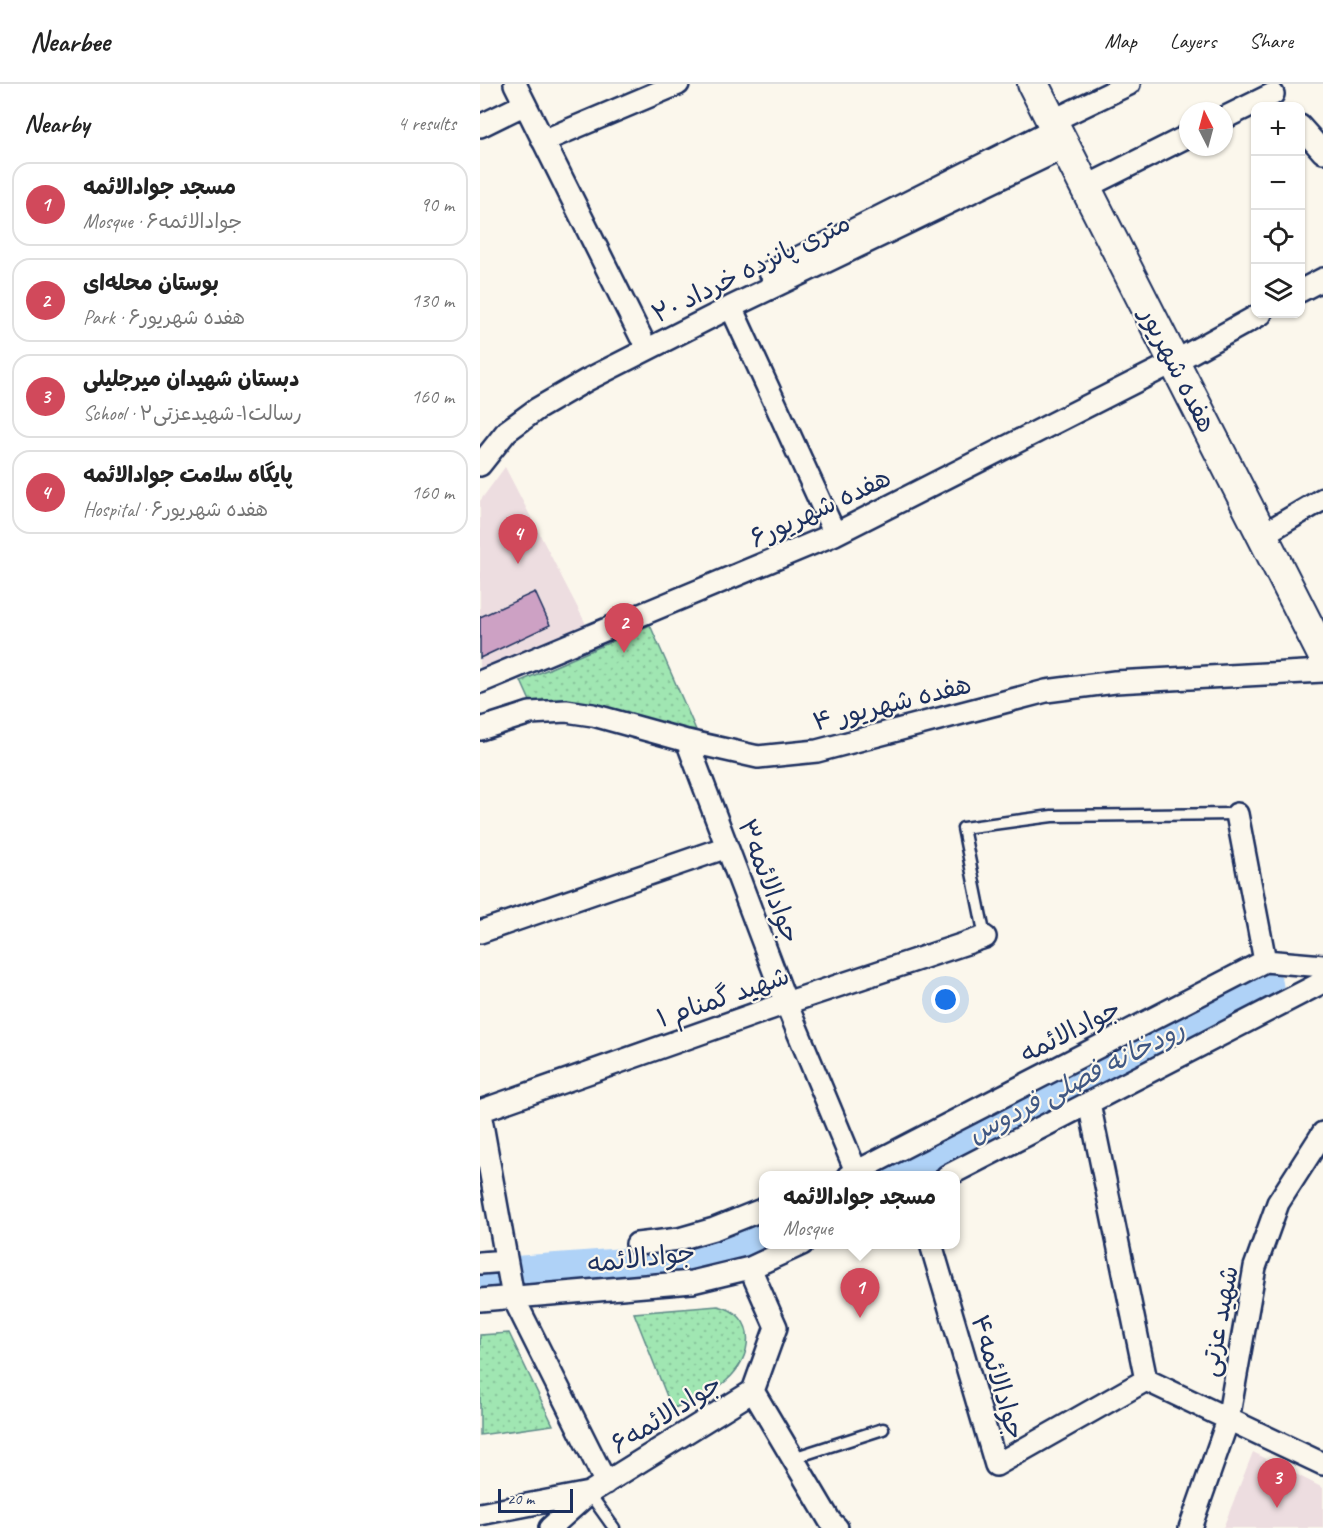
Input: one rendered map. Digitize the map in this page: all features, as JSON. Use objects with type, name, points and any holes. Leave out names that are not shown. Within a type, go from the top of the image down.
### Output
[{"type":"main road","name":"هفده شهریور","points":[[1033,84],[1323,655]]},
{"type":"street","points":[[515,84],[642,337]]},
{"type":"street","points":[[543,141],[678,84]]},
{"type":"street","points":[[1058,132],[1129,84]]},
{"type":"street","points":[[1233,114],[1274,95]]},
{"type":"street","points":[[480,126],[525,104]]},
{"type":"street","name":"۲۰ متری پانزده خرداد","points":[[480,465],[507,430],[537,409],[587,380],[1058,132]]},
{"type":"street","name":"۲۰ متری پانزده خرداد","points":[[480,441],[496,423],[524,402],[564,378],[642,337],[1058,132]]},
{"type":"street","points":[[1305,132],[1323,152]]},
{"type":"street","points":[[1086,187],[1179,140]]},
{"type":"street","points":[[1305,288],[1323,279]]},
{"type":"street","points":[[731,306],[835,534]]},
{"type":"street","name":"هفده شهریور۶","points":[[480,682],[835,534],[1174,362],[1254,318]]},
{"type":"street","points":[[1262,536],[1323,499]]},
{"type":"street","name":"هفده شهریور ۴","points":[[480,729],[530,713],[566,711],[758,757],[817,751],[1046,691],[1115,682],[1323,671]]},
{"type":"street","name":"جوادالائمه۳","points":[[687,741],[786,1004],[853,1171]]},
{"type":"street","points":[[1238,814],[1265,961],[1323,966]]},
{"type":"street","points":[[480,932],[727,847]]},
{"type":"street","name":"شهید گمنام ۱","points":[[480,1112],[786,1004],[985,937]]},
{"type":"street","name":"جوادالائمه","points":[[860,1171],[1265,961]]},
{"type":"street","points":[[957,1171],[1323,982]]},
{"type":"street","points":[[1089,1103],[1146,1380],[1323,1464]]},
{"type":"street","points":[[480,1112],[513,1297],[598,1488],[550,1528]]},
{"type":"street","name":"شهید عزتی","points":[[1190,1528],[1228,1420],[1255,1267],[1278,1203],[1323,1133]]},
{"type":"street","name":"جوادالائمه","points":[[638,1244],[679,1239],[714,1230],[759,1211]]},
{"type":"street","name":"جوادالائمه","points":[[480,1300],[692,1282],[750,1268],[793,1249]]},
{"type":"street","name":"جوادالائمه۴","points":[[932,1249],[996,1465],[1146,1380]]},
{"type":"street","points":[[480,1263],[506,1261]]},
{"type":"street","name":"جوادالائمه۶","points":[[480,1514],[598,1488],[753,1391],[776,1327],[750,1268]]},
{"type":"street","points":[[753,1391],[830,1526]]},
{"type":"lane","points":[[985,937],[963,828],[1052,816],[1238,814]]},
{"type":"lane","points":[[793,1458],[883,1429]]},
{"type":"lane","points":[[598,1488],[614,1528]]},
{"type":"shaded area","points":[[505,467],[587,626],[480,673],[480,501]]},
{"type":"shaded area","points":[[1253,1452],[1323,1488],[1323,1528],[1223,1528]]},
{"type":"green space","points":[[650,625],[696,730],[530,701],[521,681]]},
{"type":"green space","points":[[718,1306],[731,1311],[740,1318],[746,1328],[748,1338],[742,1361],[735,1372],[720,1386],[672,1409],[634,1313]]},
{"type":"green space","points":[[509,1333],[553,1425],[480,1435],[480,1335]]},
{"type":"building","points":[[535,592],[550,625],[480,658],[480,617]]},
{"type":"waterway","name":"رودخانه فصلی فردوس","points":[[900,1171],[1261,987]]},
{"type":"waterway","name":"رودخانه فصلی فردوس","points":[[480,1281],[687,1266],[720,1255],[759,1237]]},
{"type":"place","name":"پایگاه سلامت جوادالائمه","points":[[518,564]]},
{"type":"place","name":"بوستان محله‌ای","points":[[624,653]]},
{"type":"place","name":"مسجد جوادالائمه","points":[[860,1318]]},
{"type":"place","name":"دبستان شهیدان میرجلیلی","points":[[1277,1508]]}]
